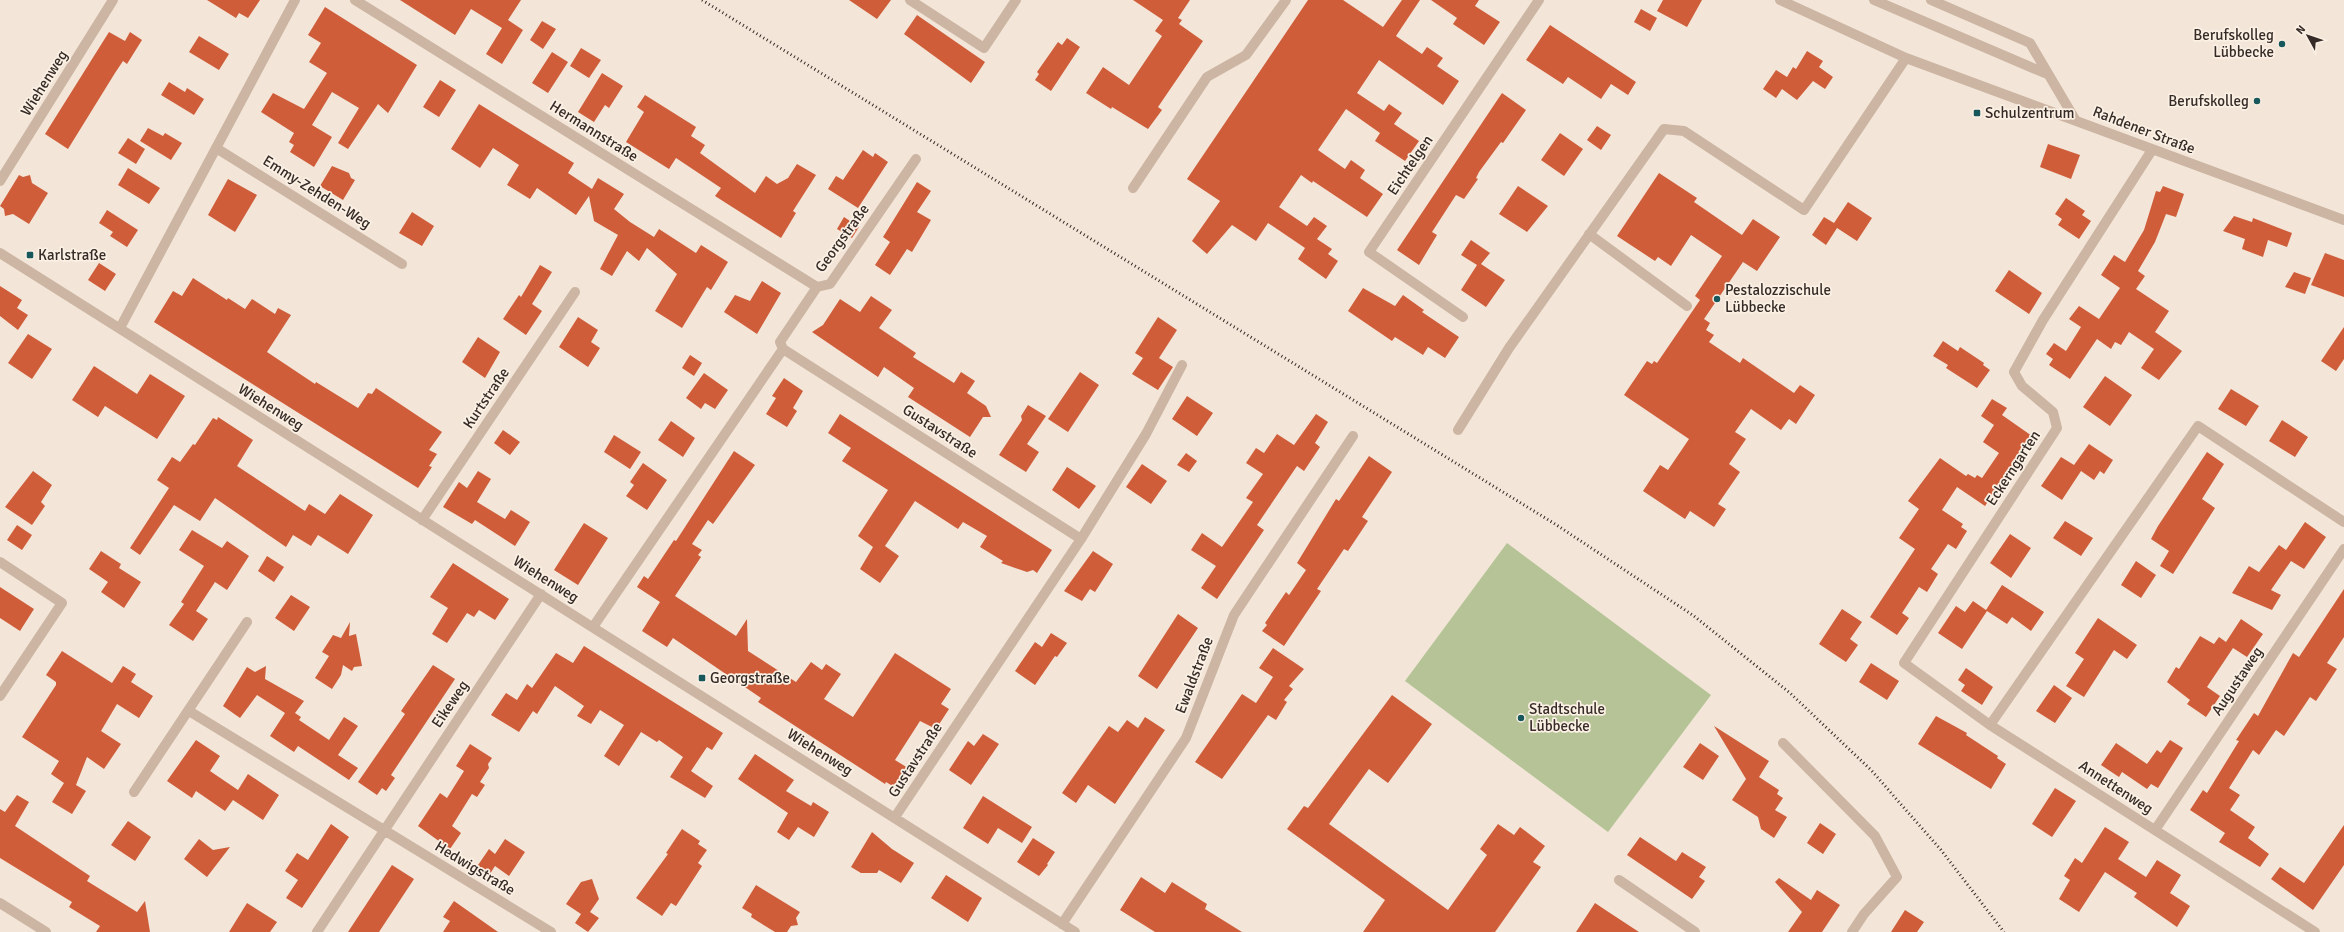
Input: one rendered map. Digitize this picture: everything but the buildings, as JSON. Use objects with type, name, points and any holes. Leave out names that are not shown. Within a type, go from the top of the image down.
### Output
[{"type":"street","name":"Wiehenweg","points":[[0,181],[113,0]]},
{"type":"street","points":[[120,328],[295,0]]},
{"type":"street","name":"Hermannstraße","points":[[356,0],[817,288]]},
{"type":"street","points":[[910,0],[984,48],[1016,0]]},
{"type":"street","points":[[1133,188],[1207,77],[1246,55],[1286,0]]},
{"type":"street","name":"Eichtelgen","points":[[1463,317],[1369,252],[1539,0]]},
{"type":"street","name":"Rahdener Straße","points":[[1780,0],[1906,58],[2344,220]]},
{"type":"street","points":[[1874,0],[2047,74]]},
{"type":"street","points":[[1931,0],[2030,43],[2076,121]]},
{"type":"street","points":[[1458,430],[1509,348],[1664,130],[1684,130],[1804,210],[1906,58]]},
{"type":"street","name":"Emmy-Zehden-Weg","points":[[216,148],[402,264]]},
{"type":"street","name":"Eckerngarten","points":[[1904,663],[2057,428],[2053,412],[2022,386],[2014,372],[2043,320],[2152,150]]},
{"type":"street","name":"Georgstraße","points":[[593,627],[783,349],[780,342],[817,288],[830,284],[916,159]]},
{"type":"street","points":[[1589,234],[1687,306]]},
{"type":"street","name":"Wiehenweg","points":[[0,253],[895,817],[1074,932]]},
{"type":"street","name":"Kurtstraße","points":[[422,520],[574,292]]},
{"type":"street","name":"Gustavstraße","points":[[783,349],[1081,539]]},
{"type":"street","name":"Gustavstraße","points":[[895,817],[1081,539],[1146,434],[1182,365]]},
{"type":"street","points":[[1990,725],[2198,426],[2344,522]]},
{"type":"street","name":"Ewaldstraße","points":[[1062,924],[1186,738],[1234,614],[1353,436]]},
{"type":"street","name":"Augustaweg","points":[[2155,830],[2344,549]]},
{"type":"street","points":[[0,562],[62,603],[0,696]]},
{"type":"street","name":"Eikeweg","points":[[317,932],[383,830],[541,594]]},
{"type":"street","points":[[134,792],[247,622]]},
{"type":"street","name":"Annettenweg","points":[[1904,663],[1990,725],[2315,932]]},
{"type":"street","points":[[189,711],[383,830]]},
{"type":"street","points":[[1783,743],[1875,836],[1897,877],[1864,914],[1852,932]]},
{"type":"street","name":"Hedwigstraße","points":[[383,830],[551,932]]},
{"type":"street","points":[[1619,880],[1695,932]]},
{"type":"street","points":[[0,903],[46,932]]},
{"type":"green space","points":[[1507,543],[1711,695],[1608,832],[1405,681]]},
{"type":"railway","points":[[702,0],[1555,524],[1694,616],[1790,693],[1871,770],[1941,850],[2004,932]]},
{"type":"place","name":"Berufskolleg Lübbecke","points":[[2282,44]]},
{"type":"place","name":"Berufskolleg","points":[[2257,101]]},
{"type":"place","name":"Schulzentrum","points":[[1977,113]]},
{"type":"place","name":"Karlstraße","points":[[30,255]]},
{"type":"place","name":"Pestalozzischule Lübbecke","points":[[1717,299]]},
{"type":"place","name":"Georgstraße","points":[[702,678]]},
{"type":"place","name":"Stadtschule Lübbecke","points":[[1521,718]]}]
